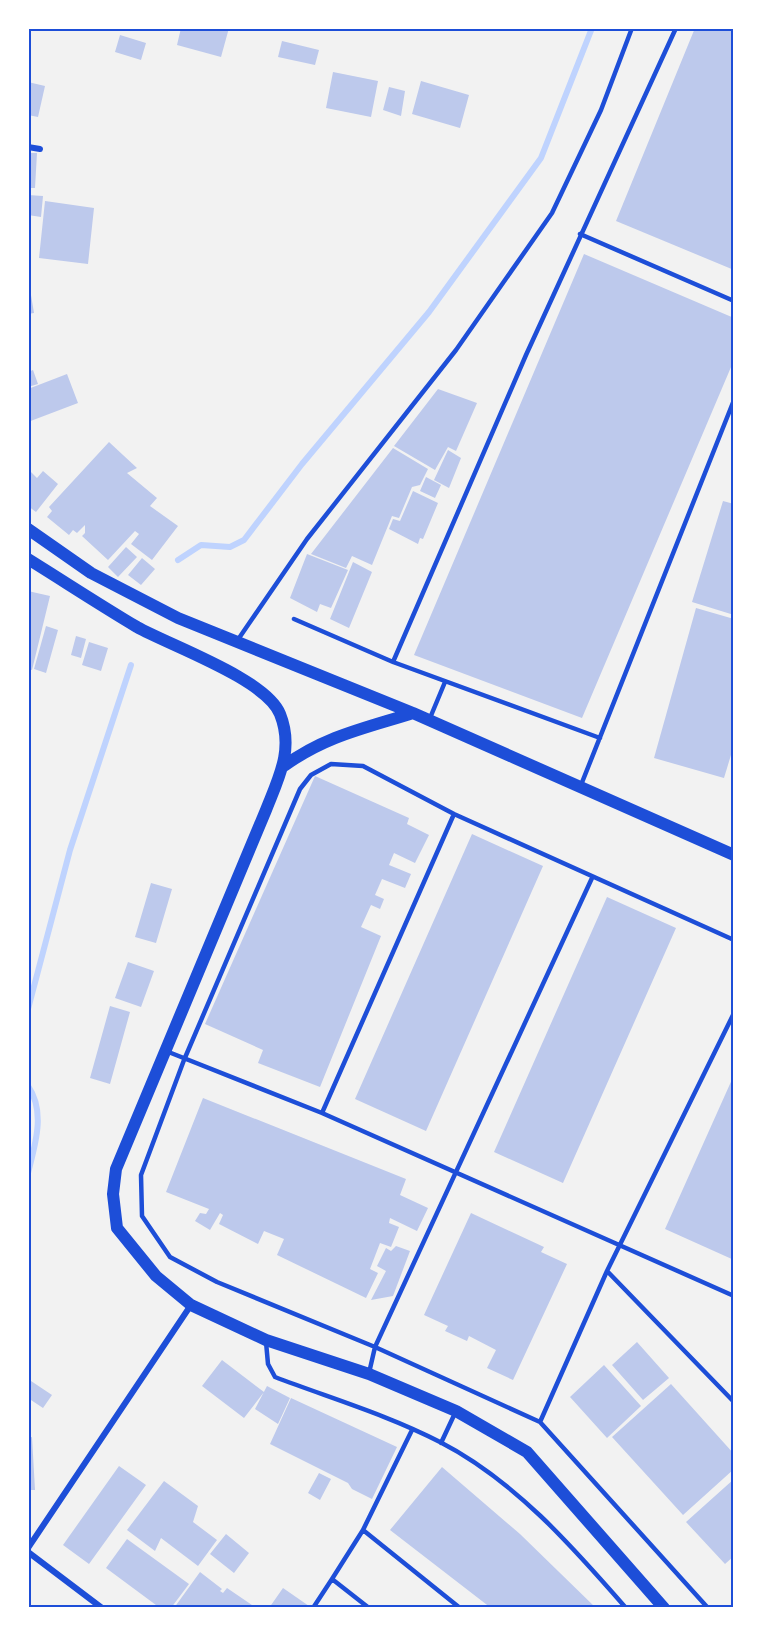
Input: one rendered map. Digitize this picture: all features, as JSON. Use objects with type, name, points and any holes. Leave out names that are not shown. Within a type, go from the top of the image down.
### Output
[{"type":"main road","points":[[28,529],[83,567],[178,618],[235,643],[413,713],[734,855]]},
{"type":"main road","points":[[28,559],[139,628],[247,681],[263,693],[279,713],[287,746],[284,766],[116,1169],[113,1194],[117,1228],[156,1276],[191,1305],[266,1340],[369,1374],[456,1411],[527,1452],[664,1608]]},
{"type":"main road","points":[[72,586],[83,567]]},
{"type":"main road","points":[[284,766],[319,743],[337,735],[413,713]]},
{"type":"street","points":[[28,147],[40,149]]},
{"type":"street","points":[[102,1608],[28,1550],[191,1305]]},
{"type":"lane","points":[[235,643],[307,539],[456,350],[552,213],[602,110],[632,28]]},
{"type":"lane","points":[[393,662],[580,234],[676,28]]},
{"type":"lane","points":[[580,234],[734,301]]},
{"type":"lane","points":[[580,788],[734,400]]},
{"type":"lane","points":[[294,619],[393,662],[600,738]]},
{"type":"lane","points":[[429,720],[446,682]]},
{"type":"lane","points":[[708,1608],[540,1422],[375,1347],[217,1282],[170,1257],[142,1216],[141,1175],[184,1060],[300,789],[311,776],[331,764],[363,766],[454,814],[734,940]]},
{"type":"lane","points":[[322,1113],[454,814]]},
{"type":"lane","points":[[369,1374],[375,1347],[592,878]]},
{"type":"lane","points":[[540,1422],[607,1271],[734,1013]]},
{"type":"lane","points":[[165,1051],[322,1113],[734,1296]]},
{"type":"lane","points":[[607,1271],[734,1402]]},
{"type":"lane","points":[[266,1340],[268,1364],[275,1377],[441,1443],[498,1479],[588,1564],[626,1608]]},
{"type":"lane","points":[[441,1443],[456,1411]]},
{"type":"lane","points":[[313,1608],[363,1530],[412,1430]]},
{"type":"lane","points":[[363,1530],[460,1608]]},
{"type":"lane","points":[[332,1579],[369,1608]]},
{"type":"building","points":[[181,28],[229,28],[221,57],[177,45]]},
{"type":"building","points":[[695,28],[734,28],[734,270],[616,221]]},
{"type":"building","points":[[120,35],[146,43],[141,60],[115,52]]},
{"type":"building","points":[[282,41],[319,50],[315,65],[278,57]]},
{"type":"building","points":[[333,72],[378,81],[371,117],[326,108]]},
{"type":"building","points":[[421,81],[469,95],[460,128],[412,114]]},
{"type":"building","points":[[28,82],[45,86],[38,117],[28,115]]},
{"type":"building","points":[[389,87],[405,91],[401,116],[383,110]]},
{"type":"building","points":[[28,153],[37,153],[35,188],[28,188]]},
{"type":"building","points":[[28,195],[43,196],[41,217],[28,215]]},
{"type":"building","points":[[45,201],[94,208],[88,264],[39,258]]},
{"type":"building","points":[[584,254],[734,318],[734,360],[582,718],[414,655]]},
{"type":"building","points":[[28,295],[31,295],[34,313],[28,314]]},
{"type":"building","points":[[33,370],[38,384],[28,387],[28,372]]},
{"type":"building","points":[[67,374],[78,403],[28,422],[28,389]]},
{"type":"building","points":[[438,389],[477,403],[456,451],[448,447],[435,470],[394,446]]},
{"type":"building","points":[[109,442],[137,468],[127,473],[157,498],[150,506],[178,526],[152,560],[131,544],[139,534],[135,531],[108,560],[82,536],[85,533],[85,525],[77,533],[73,530],[69,535],[47,517],[52,511],[49,507]]},
{"type":"building","points":[[393,448],[428,469],[420,485],[412,487],[399,518],[392,516],[372,565],[352,556],[346,568],[311,554]]},
{"type":"building","points":[[448,450],[461,458],[449,488],[434,480]]},
{"type":"building","points":[[28,469],[37,478],[43,471],[58,484],[36,512],[28,506]]},
{"type":"building","points":[[426,477],[441,485],[435,498],[420,491]]},
{"type":"building","points":[[413,491],[438,503],[423,539],[420,538],[418,544],[389,529],[393,519],[400,521]]},
{"type":"building","points":[[723,501],[734,504],[734,615],[692,602]]},
{"type":"building","points":[[126,547],[137,557],[118,577],[108,567]]},
{"type":"building","points":[[307,554],[348,570],[331,608],[320,604],[317,612],[290,598]]},
{"type":"building","points":[[142,558],[155,569],[141,585],[128,575]]},
{"type":"building","points":[[353,562],[372,572],[349,628],[330,619]]},
{"type":"building","points":[[28,591],[50,596],[32,670],[28,669]]},
{"type":"building","points":[[696,608],[734,619],[734,745],[724,778],[654,758]]},
{"type":"building","points":[[46,626],[58,630],[46,673],[34,669]]},
{"type":"building","points":[[76,636],[86,639],[81,658],[71,655]]},
{"type":"building","points":[[89,642],[108,648],[101,671],[82,665]]},
{"type":"building","points":[[315,776],[409,818],[407,824],[429,835],[415,863],[394,853],[389,865],[411,874],[405,888],[382,879],[375,895],[384,899],[380,909],[371,905],[361,927],[381,936],[320,1087],[258,1063],[263,1050],[205,1024]]},
{"type":"building","points":[[472,834],[543,866],[426,1131],[355,1099]]},
{"type":"building","points":[[151,883],[172,889],[156,943],[135,937]]},
{"type":"building","points":[[607,897],[676,928],[563,1183],[494,1152]]},
{"type":"building","points":[[128,962],[154,971],[141,1007],[115,998]]},
{"type":"building","points":[[110,1006],[130,1012],[110,1084],[90,1078]]},
{"type":"building","points":[[734,1075],[734,1260],[665,1229]]},
{"type":"building","points":[[203,1098],[406,1179],[400,1195],[428,1208],[417,1231],[390,1218],[389,1223],[399,1227],[391,1247],[380,1243],[370,1269],[378,1273],[366,1298],[277,1255],[284,1239],[264,1231],[258,1244],[219,1224],[223,1215],[220,1213],[210,1230],[195,1221],[200,1213],[206,1214],[209,1209],[166,1192]]},
{"type":"building","points":[[471,1213],[544,1247],[541,1252],[567,1264],[513,1380],[487,1368],[496,1350],[469,1336],[467,1341],[445,1331],[448,1326],[424,1315]]},
{"type":"building","points":[[396,1246],[410,1251],[393,1296],[371,1300],[386,1271],[377,1266],[386,1248],[391,1251]]},
{"type":"building","points":[[637,1342],[669,1378],[643,1400],[612,1365]]},
{"type":"building","points":[[222,1360],[264,1392],[244,1418],[202,1386]]},
{"type":"building","points":[[604,1365],[641,1406],[607,1438],[570,1397]]},
{"type":"building","points":[[28,1379],[52,1395],[43,1408],[28,1398]]},
{"type":"building","points":[[671,1384],[734,1454],[734,1469],[683,1515],[612,1437]]},
{"type":"building","points":[[267,1386],[290,1398],[278,1424],[255,1409]]},
{"type":"building","points":[[291,1398],[397,1447],[372,1499],[352,1489],[348,1483],[270,1444]]},
{"type":"building","points":[[32,1437],[35,1490],[28,1490],[28,1438]]},
{"type":"building","points":[[119,1466],[146,1485],[89,1564],[63,1545]]},
{"type":"building","points":[[442,1467],[520,1534],[596,1608],[491,1608],[390,1530]]},
{"type":"building","points":[[319,1473],[331,1479],[320,1500],[308,1493]]},
{"type":"building","points":[[734,1479],[734,1556],[725,1564],[686,1522]]},
{"type":"building","points":[[164,1481],[198,1506],[193,1522],[217,1540],[198,1566],[161,1538],[155,1551],[127,1530]]},
{"type":"building","points":[[226,1534],[249,1553],[234,1573],[210,1554]]},
{"type":"building","points":[[127,1539],[189,1584],[171,1608],[160,1608],[106,1568]]},
{"type":"building","points":[[200,1572],[222,1589],[220,1591],[223,1593],[227,1588],[252,1605],[174,1608]]},
{"type":"building","points":[[283,1588],[309,1606],[308,1608],[269,1608]]},
{"type":"waterway","points":[[178,560],[201,545],[230,547],[244,540],[302,464],[429,312],[541,158],[592,28]]},
{"type":"waterway","points":[[28,1009],[70,850],[131,665]]},
{"type":"waterway","points":[[28,1086],[37,1107],[38,1118],[36,1140],[28,1173]]}]
